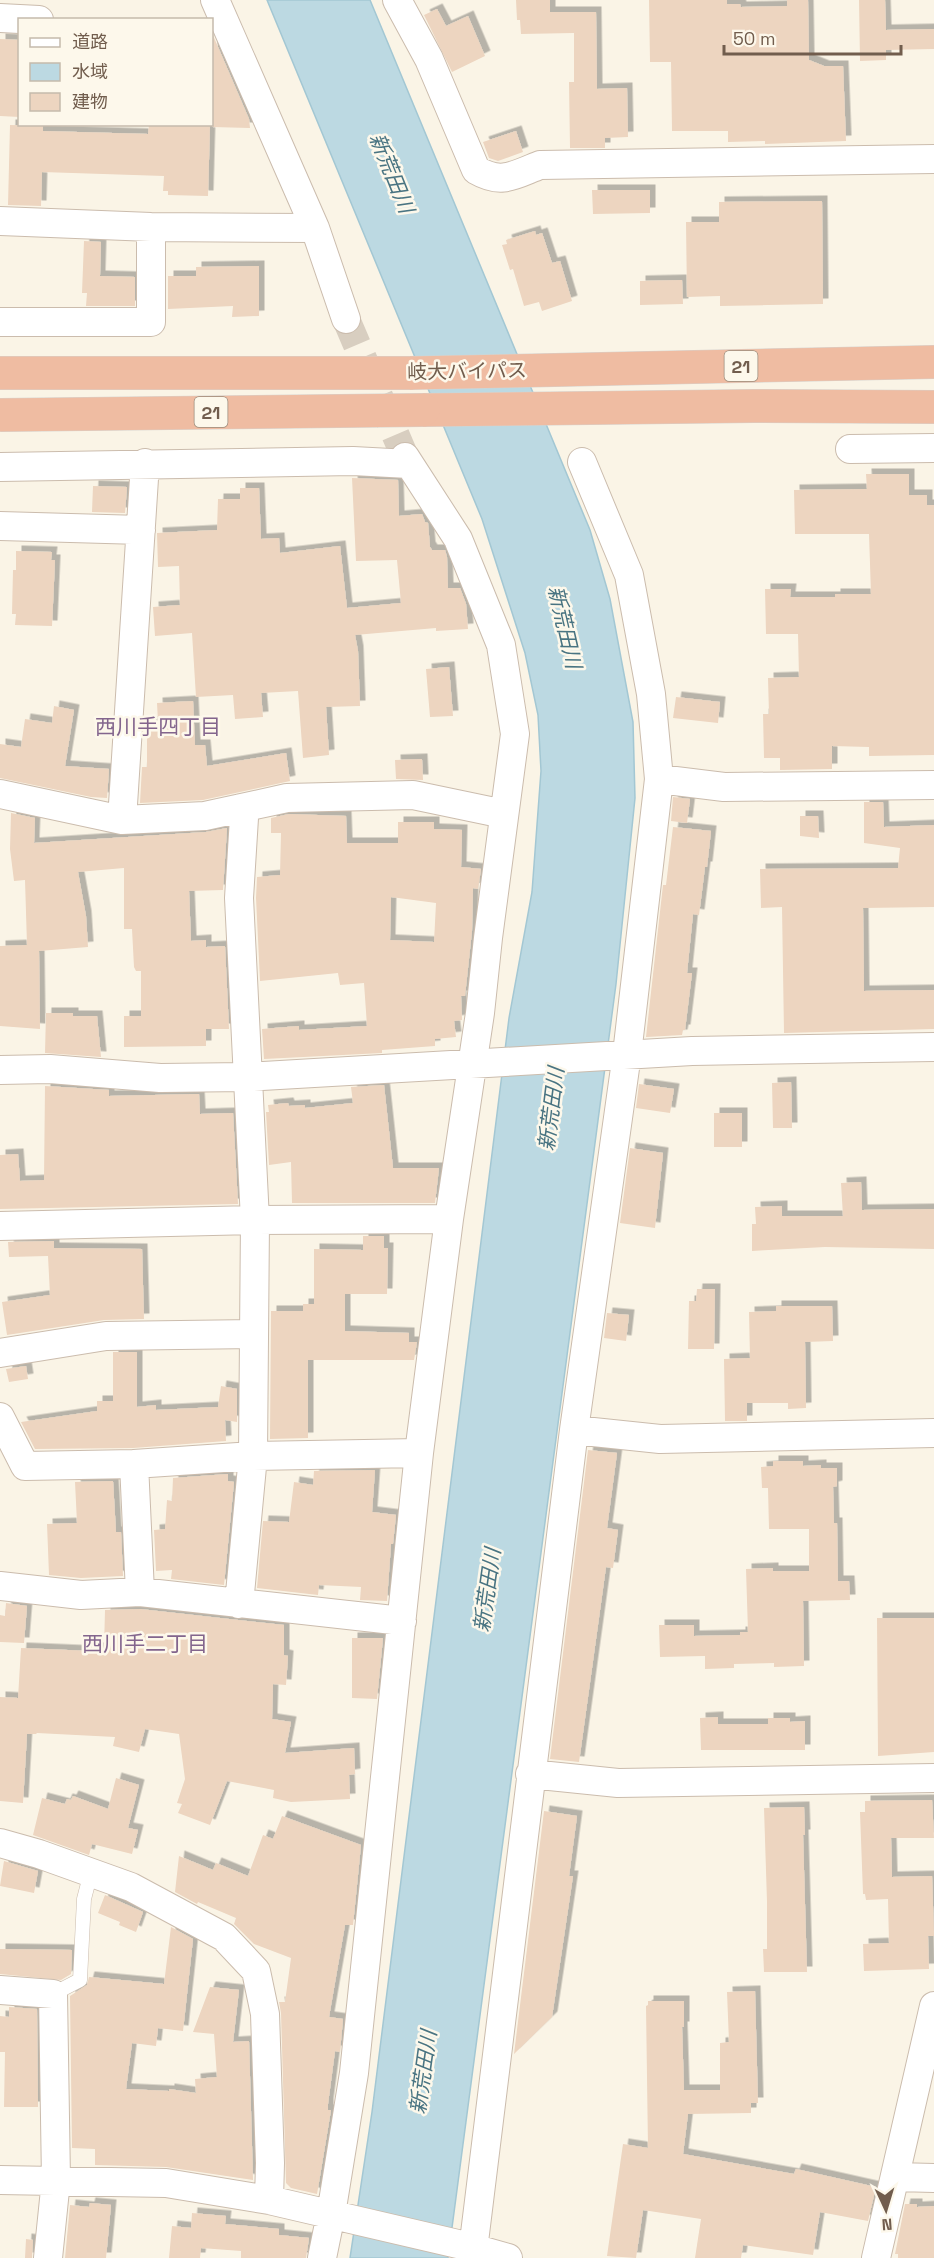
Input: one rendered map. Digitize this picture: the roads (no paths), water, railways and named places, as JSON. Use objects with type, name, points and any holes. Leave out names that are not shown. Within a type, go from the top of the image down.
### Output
[{"type":"highway","name":"岐大バイパス","points":[[0,374],[398,373],[934,362]]},
{"type":"highway","name":"岐大バイパス","points":[[0,415],[565,407],[934,407]]},
{"type":"street","points":[[406,3],[476,170],[491,179],[510,177],[540,165],[934,159]]},
{"type":"street","points":[[216,14],[315,228],[346,319]]},
{"type":"street","points":[[0,18],[18,19]]},
{"type":"street","points":[[0,221],[315,228]]},
{"type":"street","points":[[0,322],[151,322],[151,226]]},
{"type":"street","points":[[850,449],[934,448]]},
{"type":"street","points":[[0,467],[407,460],[458,539],[501,645],[515,734],[480,1013],[483,1064],[449,1219],[419,1453],[354,2073],[336,2216],[322,2258]]},
{"type":"street","points":[[469,2250],[489,2107],[621,1054],[659,779],[651,694],[629,575],[582,462]]},
{"type":"street","points":[[122,820],[145,463]]},
{"type":"street","points":[[0,526],[141,530]]},
{"type":"street","points":[[659,779],[724,787],[934,785]]},
{"type":"street","points":[[0,794],[122,820],[206,816],[287,798],[413,795],[504,814]]},
{"type":"street","points":[[239,1604],[254,1456],[255,1220],[246,1077],[239,898],[244,818],[241,808]]},
{"type":"street","points":[[0,1070],[50,1069],[160,1078],[246,1077],[621,1054],[934,1047]]},
{"type":"street","points":[[0,1226],[255,1220],[449,1219]]},
{"type":"street","points":[[0,1353],[106,1336],[254,1334]]},
{"type":"street","points":[[0,1417],[25,1466],[134,1464],[254,1456],[419,1453]]},
{"type":"street","points":[[574,1430],[660,1439],[934,1433]]},
{"type":"street","points":[[134,1464],[140,1592]]},
{"type":"street","points":[[0,1586],[81,1595],[140,1592],[402,1621]]},
{"type":"street","points":[[530,1774],[618,1784],[934,1778]]},
{"type":"street","points":[[0,1843],[39,1854],[131,1887],[224,1937],[256,1971],[265,2014],[269,2200]]},
{"type":"street","points":[[0,1990],[53,1994],[56,2180],[48,2258]]},
{"type":"street","points":[[876,2258],[934,2006]]},
{"type":"street","points":[[896,2177],[934,2178]]},
{"type":"street","points":[[0,2180],[166,2182],[269,2200],[507,2258]]},
{"type":"lane","points":[[53,1994],[80,1980],[84,1899],[91,1872]]},
{"type":"water","name":"新荒田川","points":[[267,0],[370,0],[590,530],[610,599],[633,722],[635,798],[616,984],[448,2258],[350,2258],[372,2112],[509,1018],[532,892],[541,771],[538,715],[525,653],[482,519]]},
{"type":"tunnel","points":[[346,319],[405,457]]},
{"type":"district","name":"西川手四丁目","points":[[158,726]]},
{"type":"district","name":"西川手二丁目","points":[[145,1643]]}]
